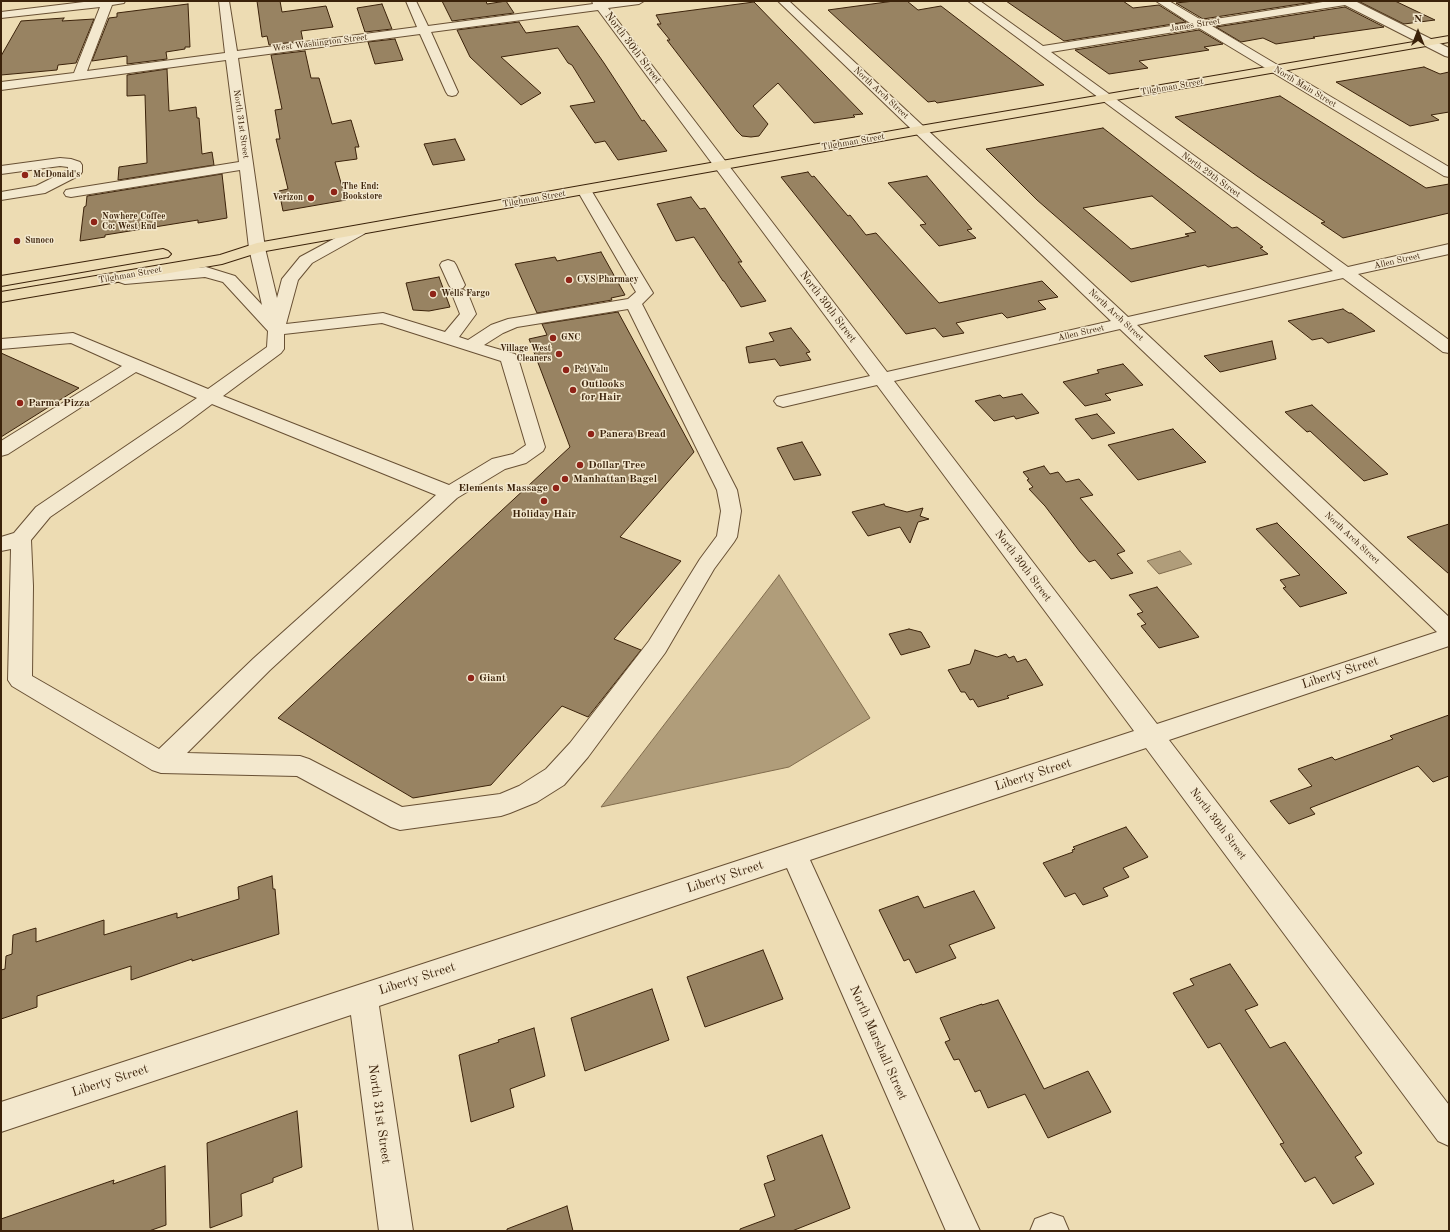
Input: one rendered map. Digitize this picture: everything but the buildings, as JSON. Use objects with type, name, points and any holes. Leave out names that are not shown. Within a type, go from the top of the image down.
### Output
[{"type":"main road","name":"Tilghman Street","points":[[1,298],[222,258],[257,248],[920,130],[1449,39]]},
{"type":"main road","name":"Tilghman Street","points":[[1,281],[225,244],[257,248]]},
{"type":"street","points":[[1,15],[76,4],[120,1]]},
{"type":"street","name":"North 31st Street","points":[[224,1],[257,248],[276,330]]},
{"type":"street","points":[[411,1],[452,92]]},
{"type":"street","name":"West Washington Street","points":[[1,86],[424,30],[599,4],[639,1]]},
{"type":"street","name":"North Arch Street","points":[[783,1],[1449,630]]},
{"type":"street","name":"North 29th Street","points":[[973,1],[1449,348]]},
{"type":"street","name":"North Main Street","points":[[1161,1],[1449,173]]},
{"type":"street","points":[[1348,1],[1449,53]]},
{"type":"street","name":"James Street","points":[[1041,50],[1348,1]]},
{"type":"street","points":[[79,76],[107,3]]},
{"type":"street","name":"North 30th Street","points":[[599,4],[1449,1130]]},
{"type":"street","points":[[1258,4],[1274,13]]},
{"type":"street","points":[[1,170],[60,162],[71,162],[75,165],[75,172],[40,190],[1,196]]},
{"type":"street","points":[[71,193],[246,165]]},
{"type":"street","points":[[276,330],[383,318],[470,346],[511,341],[634,303],[645,293],[584,190]]},
{"type":"street","points":[[359,231],[306,260],[290,279],[276,330],[275,349],[211,397],[43,512],[11,542],[22,586],[20,680],[162,763],[300,766],[400,819],[501,806],[528,794],[555,777],[579,750],[657,647],[707,564],[727,537],[731,512],[727,490],[634,303]]},
{"type":"street","name":"Allen Street","points":[[783,401],[1449,249]]},
{"type":"street","points":[[448,265],[468,314],[449,339]]},
{"type":"street","points":[[71,285],[170,274],[206,272],[229,279],[276,330]]},
{"type":"street","points":[[162,763],[262,664],[450,493],[499,464],[519,459],[536,447],[511,341],[497,329],[470,346]]},
{"type":"street","points":[[1,344],[73,338],[211,397],[450,493]]},
{"type":"street","points":[[1,450],[135,365]]},
{"type":"street","name":"Liberty Street","points":[[1,1117],[1449,637]]},
{"type":"street","name":"North Marshall Street","points":[[794,854],[962,1231]]},
{"type":"street","name":"North 31st Street","points":[[363,997],[396,1231]]},
{"type":"street","points":[[1047,1231],[1051,1229],[1052,1231]]},
{"type":"shaded area","points":[[1180,551],[1192,564],[1159,574],[1147,561]]},
{"type":"shaded area","points":[[779,575],[870,718],[789,767],[601,807]]},
{"type":"place","name":"McDonald's","points":[[25,175]]},
{"type":"place","name":"The End: Bookstore","points":[[334,192]]},
{"type":"place","name":"Verizon","points":[[311,198]]},
{"type":"place","name":"Nowhere Coffee Co: West End","points":[[94,222]]},
{"type":"place","name":"Sunoco","points":[[17,241]]},
{"type":"place","name":"CVS Pharmacy","points":[[569,280]]},
{"type":"place","name":"Wells Fargo","points":[[433,294]]},
{"type":"place","name":"GNC","points":[[553,338]]},
{"type":"place","name":"Village West Cleaners","points":[[559,354]]},
{"type":"place","name":"Pet Valu","points":[[566,370]]},
{"type":"place","name":"Outlooks for Hair","points":[[573,390]]},
{"type":"place","name":"Parma Pizza","points":[[20,403]]},
{"type":"place","name":"Panera Bread","points":[[591,434]]},
{"type":"place","name":"Dollar Tree","points":[[580,465]]},
{"type":"place","name":"Manhattan Bagel","points":[[565,479]]},
{"type":"place","name":"Elements Massage","points":[[556,488]]},
{"type":"place","name":"Holiday Hair","points":[[544,501]]},
{"type":"place","name":"Giant","points":[[471,678]]}]
